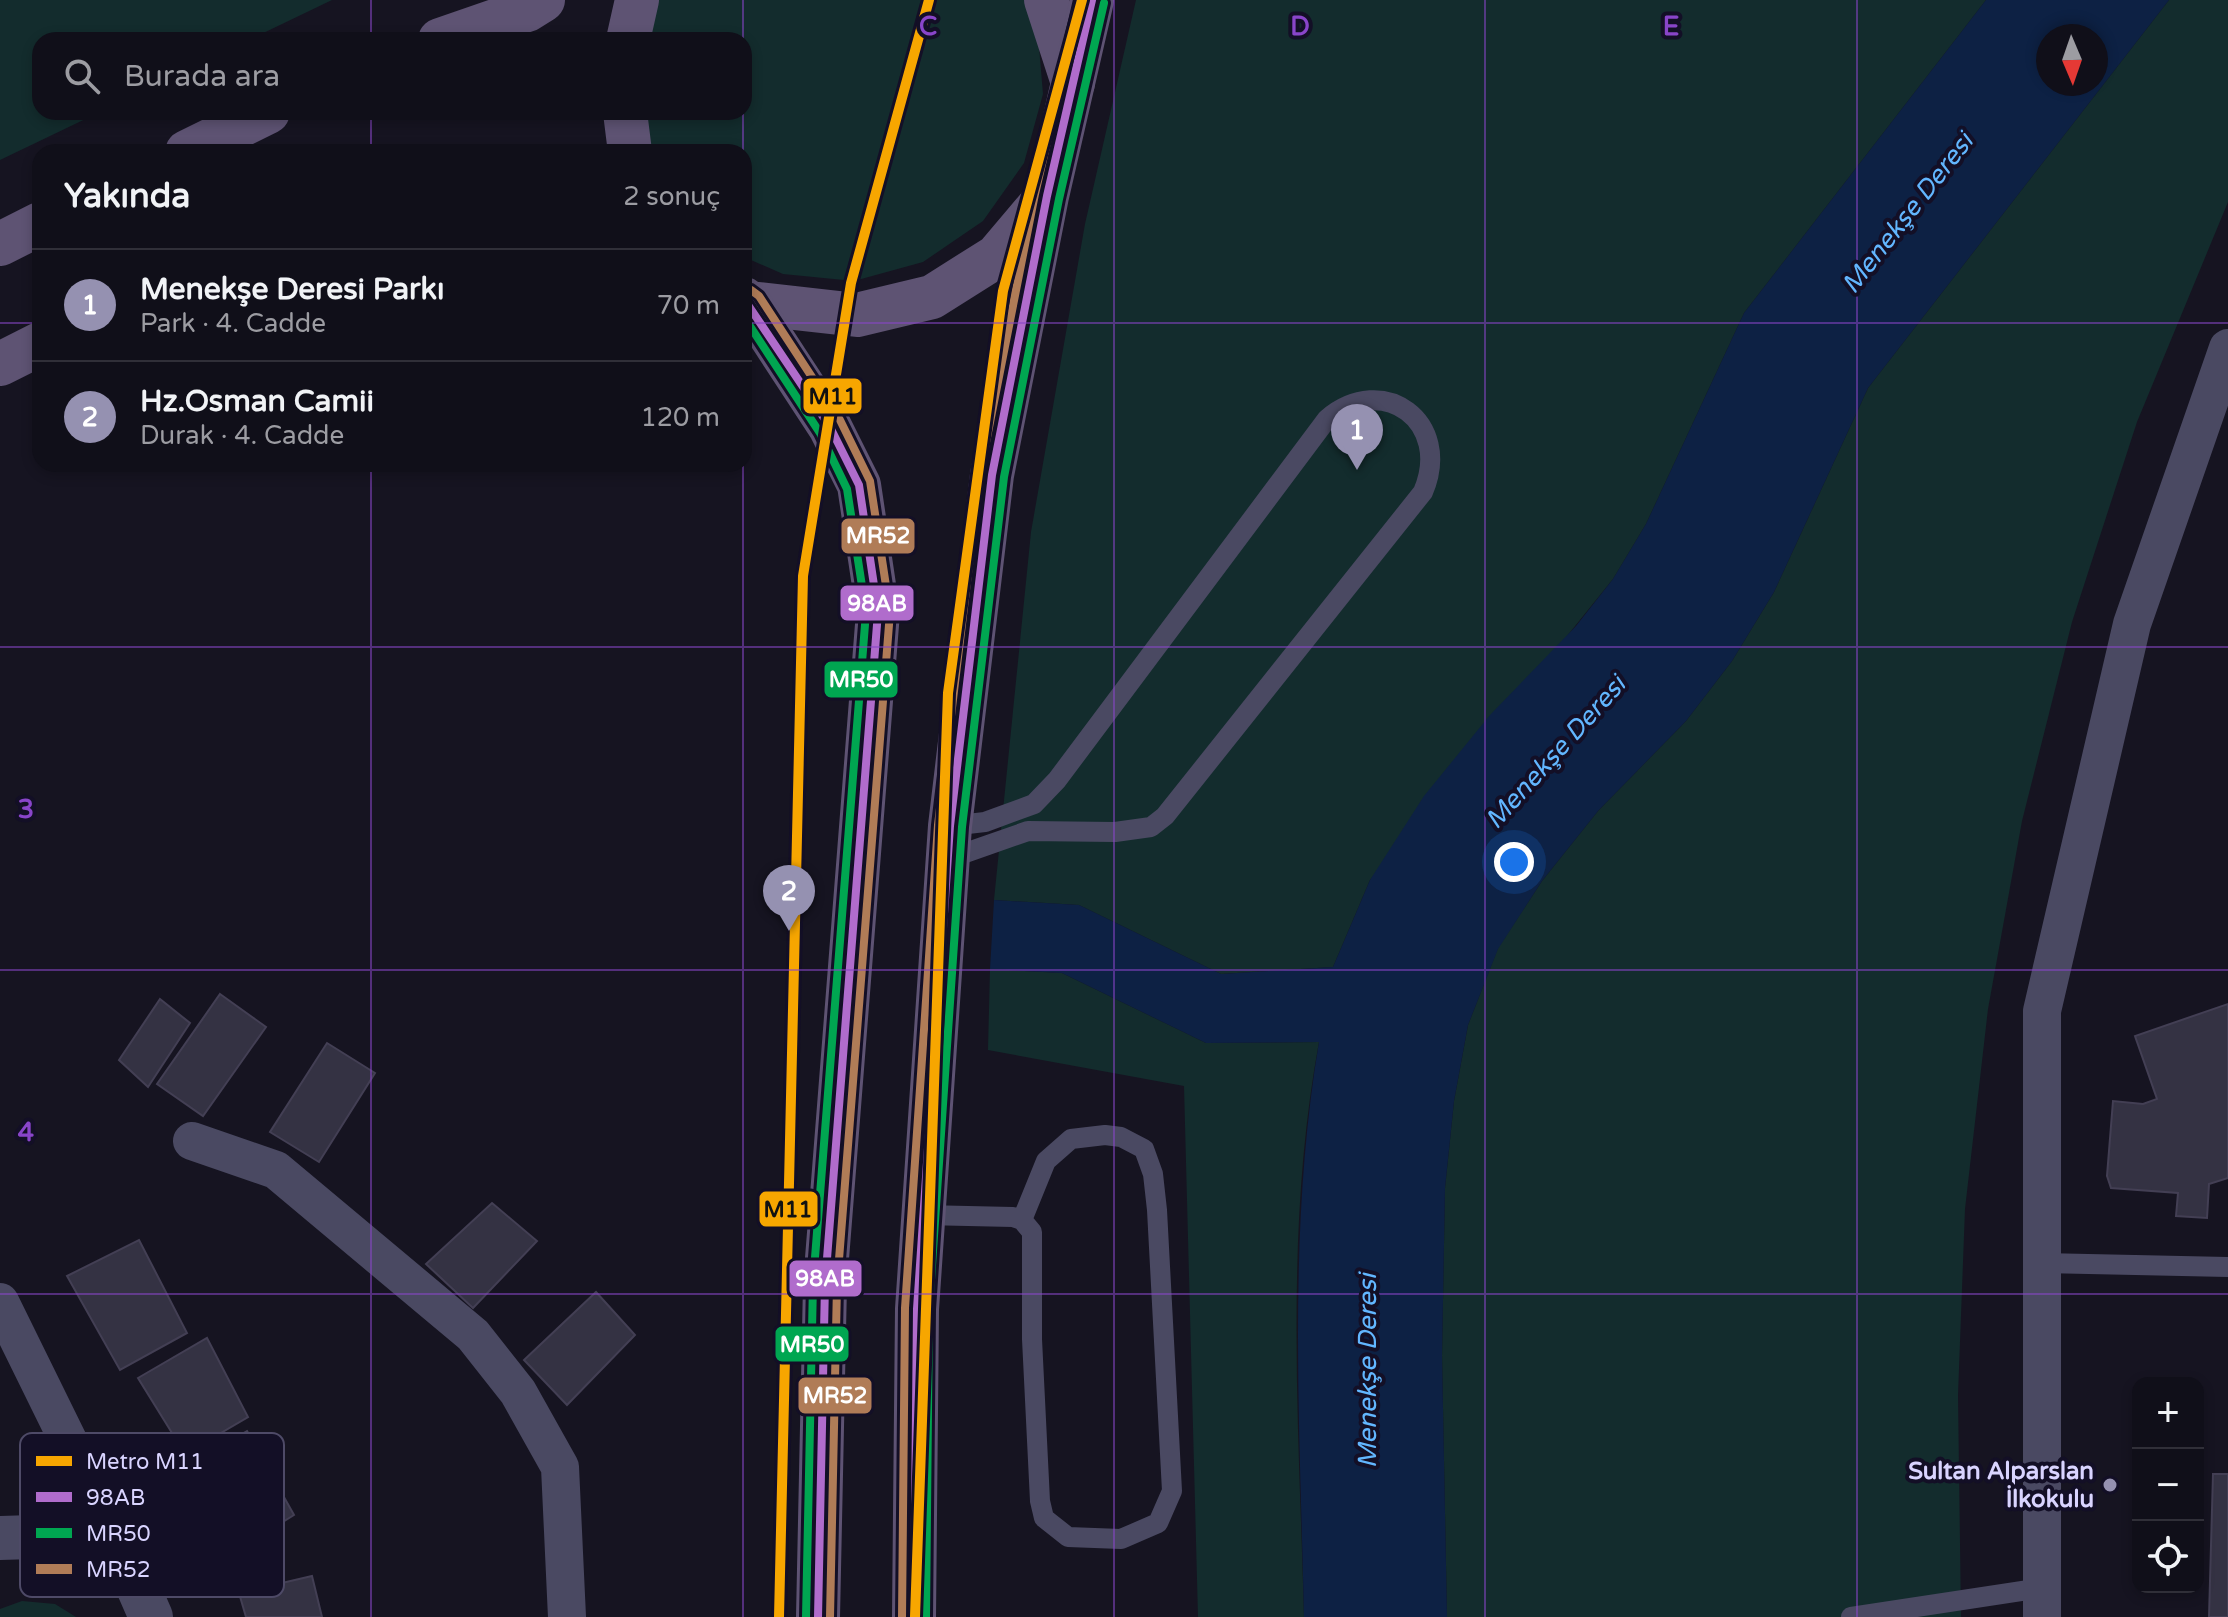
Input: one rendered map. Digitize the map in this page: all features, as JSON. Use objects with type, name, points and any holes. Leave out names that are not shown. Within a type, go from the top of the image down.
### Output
[{"type":"main road","points":[[463,32],[527,10],[543,0]]},
{"type":"main road","points":[[630,32],[637,0]]},
{"type":"main road","points":[[1046,0],[1073,83]]},
{"type":"main road","points":[[914,1617],[917,1309],[949,842],[992,475],[1047,196],[1092,0]]},
{"type":"main road","points":[[203,144],[252,120]]},
{"type":"main road","points":[[626,120],[629,144]]},
{"type":"main road","points":[[752,302],[857,315],[932,297],[997,256],[1047,196]]},
{"type":"main road","points":[[0,244],[32,228]]},
{"type":"main road","points":[[752,309],[830,427],[859,485],[878,612],[825,1284],[818,1617]]},
{"type":"main road","points":[[0,364],[32,348]]},
{"type":"street","points":[[2042,1602],[2042,1011],[2132,624],[2228,348]]},
{"type":"street","points":[[192,1141],[276,1170],[473,1335],[518,1392],[560,1467],[567,1617]]},
{"type":"street","points":[[0,1302],[64,1433]]},
{"type":"street","points":[[0,1538],[20,1537]]},
{"type":"street","points":[[142,1597],[151,1617]]},
{"type":"lane","points":[[1380,400],[1395,404],[1415,418],[1426,433],[1432,455],[1423,492],[1165,816],[1151,827],[1115,832],[1028,831],[949,842],[985,822],[1034,804],[1057,780],[1327,419],[1345,405],[1380,400]]},
{"type":"lane","points":[[923,1215],[1013,1217],[1022,1220],[1032,1232],[1032,1339],[1040,1501],[1044,1518],[1068,1537],[1121,1539],[1158,1523],[1172,1491],[1157,1210],[1153,1174],[1144,1149],[1121,1137],[1105,1135],[1071,1139],[1046,1161],[1022,1220]]},
{"type":"lane","points":[[2042,1263],[2228,1267]]},
{"type":"lane","points":[[1851,1617],[2042,1602]]},
{"type":"green space","points":[[0,0],[332,0],[266,32],[32,32],[32,120],[83,120],[0,160]]},
{"type":"green space","points":[[645,0],[1027,0],[1037,23],[1043,94],[1024,163],[983,221],[923,262],[854,281],[783,274],[752,260],[752,144],[643,144],[637,120],[752,120],[752,32],[636,32]]},
{"type":"green space","points":[[1136,0],[1986,0],[1744,313],[1646,524],[1613,579],[1370,880],[1333,967],[1221,974],[1079,905],[994,900],[1031,532],[1085,224]]},
{"type":"green space","points":[[2169,0],[2228,0],[2228,202],[2137,422],[2072,622],[2022,821],[1988,1009],[1965,1209],[1958,1395],[1961,1617],[1447,1617],[1442,1356],[1445,1188],[1454,1101],[1468,1025],[1498,948],[1542,881],[1598,811],[1686,721],[1732,661],[1774,592],[1868,388],[2095,96],[2108,96],[2108,79]]},
{"type":"green space","points":[[990,969],[1062,973],[1206,1043],[1319,1042],[1301,1184],[1296,1328],[1304,1617],[1198,1617],[1184,1086],[988,1050]]},
{"type":"green space","points":[[22,1601],[55,1604],[76,1617],[0,1617],[0,1609]]},
{"type":"water","name":"Menekşe Deresi","points":[[1986,0],[2169,0],[2108,79],[2108,24],[2036,24],[2036,96],[2095,96],[1868,388],[1774,592],[1732,661],[1686,721],[1598,811],[1542,881],[1498,949],[1468,1025],[1454,1101],[1445,1188],[1442,1356],[1447,1617],[1304,1617],[1299,1257],[1309,1113],[1319,1042],[1206,1043],[1062,973],[990,969],[994,900],[1079,905],[1221,974],[1333,967],[1370,880],[1424,796],[1490,715],[1576,626],[1613,579],[1646,524],[1744,313]]},
{"type":"building","points":[[220,994],[266,1027],[203,1116],[157,1084]]},
{"type":"building","points":[[160,999],[190,1023],[148,1087],[119,1060]]},
{"type":"building","points":[[2228,1004],[2228,1178],[2209,1184],[2207,1218],[2176,1216],[2178,1193],[2111,1188],[2107,1176],[2113,1101],[2143,1104],[2157,1099],[2135,1036]]},
{"type":"building","points":[[327,1043],[375,1073],[319,1162],[270,1132]]},
{"type":"building","points":[[492,1203],[537,1241],[473,1308],[426,1264]]},
{"type":"building","points":[[139,1240],[187,1333],[120,1370],[67,1276]]},
{"type":"building","points":[[596,1292],[635,1335],[567,1405],[524,1360]]},
{"type":"building","points":[[207,1338],[248,1417],[221,1433],[172,1433],[138,1378]]},
{"type":"building","points":[[2213,1474],[2228,1474],[2228,1617],[2209,1617]]},
{"type":"building","points":[[284,1497],[294,1515],[284,1521]]},
{"type":"building","points":[[312,1576],[322,1617],[246,1617],[240,1597],[284,1597],[284,1583]]},
{"type":"metro line","name":"M11","points":[[779,1617],[803,576],[851,283],[929,0]]},
{"type":"metro line","name":"M11","points":[[915,1617],[948,693],[1003,291],[1082,0]]},
{"type":"transit line","name":"MR52","points":[[902,1617],[905,1308],[938,825],[980,473],[1035,194],[1080,0]]},
{"type":"transit line","name":"98AB","points":[[914,1617],[917,1309],[950,826],[992,475],[1047,196],[1092,0]]},
{"type":"transit line","name":"MR50","points":[[926,1617],[929,1309],[962,827],[1004,477],[1059,199],[1104,3]]},
{"type":"transit line","name":"MR52","points":[[752,291],[759,296],[840,420],[870,481],[890,612],[837,1285],[830,1617]]},
{"type":"transit line","name":"98AB","points":[[752,311],[830,427],[859,485],[878,612],[825,1284],[818,1617]]},
{"type":"transit line","name":"MR50","points":[[752,329],[820,433],[847,489],[866,612],[813,1283],[806,1617]]},
{"type":"place","name":"Menekşe Deresi Parkı","points":[[1357,470]]},
{"type":"place","name":"Hz.Osman Camii","points":[[789,931]]},
{"type":"place","name":"Sultan Alparslan İlkokulu","points":[[2110,1485]]}]
